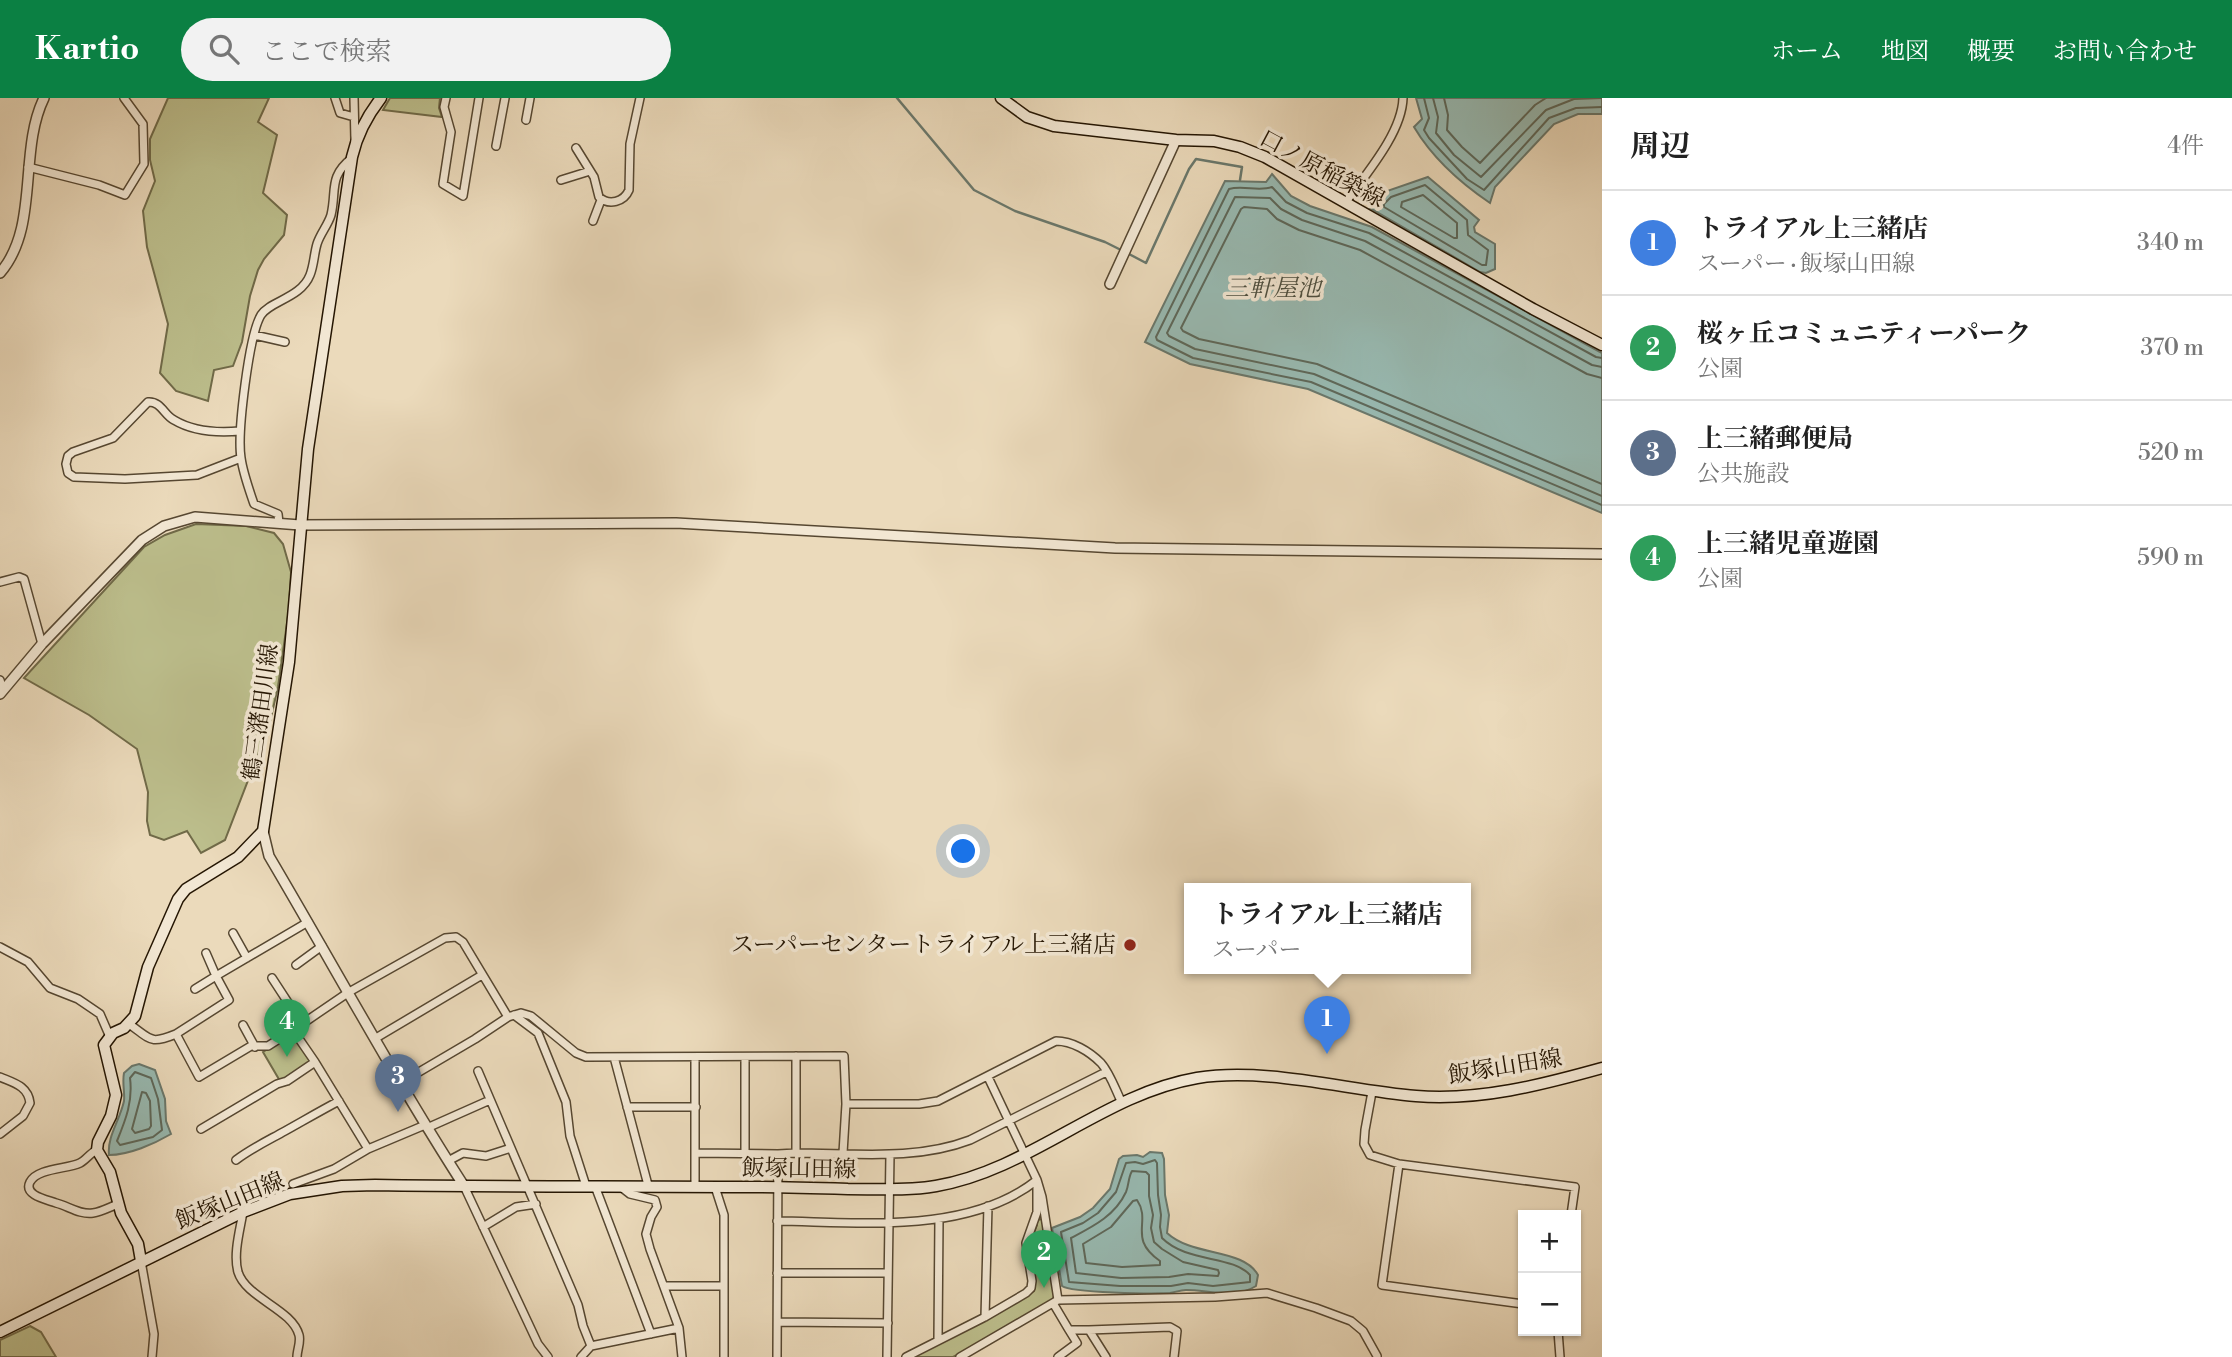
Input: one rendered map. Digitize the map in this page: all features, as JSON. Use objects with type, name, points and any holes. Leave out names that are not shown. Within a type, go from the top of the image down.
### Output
[{"type":"main road","name":"鶴三潴田川線","points":[[263,831],[289,662],[310,436],[352,157],[367,117],[381,98]]},
{"type":"main road","name":"口ノ原稲築線","points":[[1002,98],[1027,117],[1054,126],[1176,140],[1214,141],[1265,157],[1533,309],[1602,345]]},
{"type":"main road","points":[[141,1261],[138,1244],[118,1204],[110,1172],[97,1150],[98,1142],[111,1116],[116,1095],[104,1045],[135,1016],[148,967],[178,899],[186,889],[239,857],[263,831]]},
{"type":"main road","name":"飯塚山田線","points":[[0,1332],[243,1212],[290,1195],[342,1186],[648,1185],[889,1190],[933,1187],[983,1173],[1122,1103],[1196,1078],[1232,1075],[1268,1077],[1373,1092],[1456,1097],[1483,1095],[1547,1083],[1602,1068]]},
{"type":"street","points":[[0,272],[10,261],[22,228],[31,143],[44,98]]},
{"type":"street","points":[[28,167],[125,195],[144,164],[143,124],[124,98]]},
{"type":"street","points":[[335,98],[340,113],[354,117]]},
{"type":"street","points":[[354,98],[355,145]]},
{"type":"street","points":[[446,98],[444,107],[451,132],[443,184],[463,196],[479,98]]},
{"type":"street","points":[[496,146],[505,98]]},
{"type":"street","points":[[526,120],[530,98]]},
{"type":"street","points":[[601,200],[621,201],[629,190],[630,144],[640,98]]},
{"type":"street","points":[[1346,202],[1394,132],[1403,98]]},
{"type":"street","points":[[1110,284],[1176,140]]},
{"type":"street","points":[[576,148],[590,171],[601,200],[593,221]]},
{"type":"street","points":[[279,523],[278,514],[254,504],[241,458],[240,431],[254,335],[261,315],[304,285],[309,277],[317,244],[331,216],[334,183],[342,165],[352,157]]},
{"type":"street","points":[[561,180],[590,171]]},
{"type":"street","points":[[254,335],[285,342]]},
{"type":"street","points":[[240,431],[206,431],[173,420],[156,403],[148,402],[113,438],[74,452],[68,456],[66,464],[68,473],[74,477],[125,479],[197,475],[241,458]]},
{"type":"street","points":[[1,693],[42,644],[142,541],[164,526],[195,517],[300,525],[676,523],[1115,548],[1602,554]]},
{"type":"street","points":[[0,582],[19,577],[24,579],[42,644]]},
{"type":"street","points":[[0,680],[1,693]]},
{"type":"street","points":[[263,831],[269,856],[426,1127],[464,1186],[538,1344],[548,1357]]},
{"type":"street","points":[[195,989],[308,922]]},
{"type":"street","points":[[233,933],[247,958]]},
{"type":"street","points":[[272,978],[302,1024],[349,992],[445,938],[456,937],[463,942],[511,1016],[538,1033],[566,1102],[570,1136],[651,1334]]},
{"type":"street","points":[[296,965],[322,946]]},
{"type":"street","points":[[0,947],[28,962],[50,988],[78,999],[100,1014],[110,1037]]},
{"type":"street","points":[[129,1024],[153,1041],[159,1041],[176,1034],[229,1000],[206,953]]},
{"type":"street","points":[[376,1038],[482,975]]},
{"type":"street","points":[[401,1082],[511,1016],[521,1013],[531,1016],[576,1053],[586,1057],[844,1056],[846,1104],[843,1153]]},
{"type":"street","points":[[243,1025],[255,1047]]},
{"type":"street","points":[[176,1034],[199,1077],[251,1046],[268,1046],[293,1030],[368,1149]]},
{"type":"street","points":[[846,1104],[919,1104],[937,1101],[1056,1041],[1074,1044],[1102,1064],[1122,1103]]},
{"type":"street","points":[[796,1056],[796,1153]]},
{"type":"street","points":[[695,1057],[695,1187]]},
{"type":"street","points":[[745,1057],[745,1153]]},
{"type":"street","points":[[614,1058],[648,1185]]},
{"type":"street","points":[[201,1129],[277,1084],[287,1081],[315,1062]]},
{"type":"street","points":[[478,1071],[578,1305],[591,1346]]},
{"type":"street","points":[[695,1153],[906,1154],[950,1148],[1106,1072]]},
{"type":"street","points":[[0,1077],[26,1090],[30,1103],[23,1116],[0,1134]]},
{"type":"street","points":[[988,1077],[1025,1153],[1042,1197],[1056,1301],[1077,1343],[1058,1357]]},
{"type":"street","points":[[1373,1092],[1364,1144],[1370,1155],[1399,1164],[1575,1186],[1572,1210]]},
{"type":"street","points":[[293,1184],[334,1169],[368,1149],[489,1100]]},
{"type":"street","points":[[236,1160],[255,1145],[271,1139],[339,1101]]},
{"type":"street","points":[[627,1107],[695,1107]]},
{"type":"street","points":[[447,1161],[463,1153],[486,1156],[511,1148]]},
{"type":"street","points":[[97,1150],[79,1164],[56,1168],[37,1176],[29,1185],[38,1198],[82,1212],[92,1213],[118,1204]]},
{"type":"street","points":[[777,1357],[778,1154]]},
{"type":"street","points":[[887,1357],[890,1154]]},
{"type":"street","points":[[1399,1164],[1381,1285],[1518,1303]]},
{"type":"street","points":[[777,1221],[889,1222],[939,1219],[988,1206],[1018,1193],[1037,1180]]},
{"type":"street","points":[[906,1357],[985,1317],[1031,1288],[1026,1243],[1037,1212],[1037,1180]]},
{"type":"street","points":[[618,1185],[630,1194],[655,1200],[657,1207],[646,1234],[679,1328],[682,1357]]},
{"type":"street","points":[[715,1187],[724,1215],[724,1357]]},
{"type":"street","points":[[483,1227],[516,1207],[536,1204]]},
{"type":"street","points":[[985,1317],[988,1206]]},
{"type":"street","points":[[243,1212],[237,1255],[239,1273],[245,1284],[295,1326],[300,1338],[297,1357]]},
{"type":"street","points":[[938,1340],[939,1219]]},
{"type":"street","points":[[141,1261],[154,1334],[152,1357]]},
{"type":"street","points":[[777,1273],[888,1273]]},
{"type":"street","points":[[664,1286],[724,1286]]},
{"type":"street","points":[[960,1357],[1056,1301],[1267,1293],[1351,1321],[1363,1331],[1377,1356]]},
{"type":"street","points":[[778,1322],[888,1323]]},
{"type":"street","points":[[1069,1330],[1170,1327],[1177,1332],[1174,1357]]},
{"type":"street","points":[[581,1357],[591,1346],[679,1328]]},
{"type":"street","points":[[1089,1330],[1106,1357]]},
{"type":"street","points":[[1558,1336],[1560,1357]]},
{"type":"street","points":[[536,1356],[538,1344]]},
{"type":"green space","points":[[168,98],[269,98],[258,122],[277,135],[263,193],[287,215],[284,235],[258,270],[250,296],[242,342],[233,366],[214,370],[208,401],[176,391],[160,373],[168,324],[147,247],[143,211],[155,181],[150,160],[150,139]]},
{"type":"green space","points":[[390,98],[440,98],[442,117],[383,110]]},
{"type":"green space","points":[[196,524],[246,526],[274,533],[283,544],[291,572],[289,609],[278,687],[269,726],[225,840],[201,853],[187,831],[164,840],[150,835],[147,821],[148,792],[137,749],[89,715],[24,678],[144,547],[165,535]]},
{"type":"green space","points":[[293,1033],[311,1061],[280,1081],[263,1052]]},
{"type":"green space","points":[[1042,1219],[1055,1294],[1052,1301],[953,1357],[912,1357],[1034,1291],[1029,1244],[1037,1220]]},
{"type":"green space","points":[[30,1326],[41,1332],[56,1357],[0,1357],[0,1340]]},
{"type":"water","points":[[1416,98],[1602,98],[1602,114],[1578,114],[1554,124],[1495,187],[1490,203],[1448,169],[1421,139],[1414,127],[1422,119]]},
{"type":"water","name":"三軒屋池","points":[[1272,174],[1291,196],[1310,206],[1372,227],[1602,353],[1602,513],[1308,389],[1190,364],[1145,342],[1225,181],[1266,182]]},
{"type":"water","points":[[1428,177],[1479,220],[1474,227],[1475,232],[1495,244],[1495,269],[1486,273],[1480,272],[1370,208],[1387,191]]},
{"type":"water","points":[[139,1064],[155,1070],[165,1099],[166,1121],[171,1134],[141,1148],[109,1155],[110,1141],[124,1101],[124,1073]]},
{"type":"water","points":[[1150,1152],[1162,1153],[1164,1159],[1165,1195],[1169,1215],[1167,1233],[1190,1246],[1241,1260],[1251,1266],[1258,1275],[1256,1286],[1231,1293],[1186,1290],[1147,1293],[1096,1292],[1062,1286],[1052,1228],[1080,1217],[1093,1208],[1110,1189],[1119,1159],[1123,1156],[1143,1157]]},
{"type":"waterway","points":[[897,98],[974,190],[1015,211],[1121,250]]},
{"type":"waterway","points":[[1127,253],[1146,263],[1196,159],[1242,167],[1240,180]]},
{"type":"place","name":"スーパーセンタートライアル上三緒店","points":[[1130,945]]},
{"type":"place","name":"トライアル上三緒店","points":[[1327,1054]]},
{"type":"place","name":"上三緒児童遊園","points":[[287,1057]]},
{"type":"place","name":"上三緒郵便局","points":[[398,1112]]},
{"type":"place","name":"桜ヶ丘コミュニティーパーク","points":[[1044,1288]]}]
